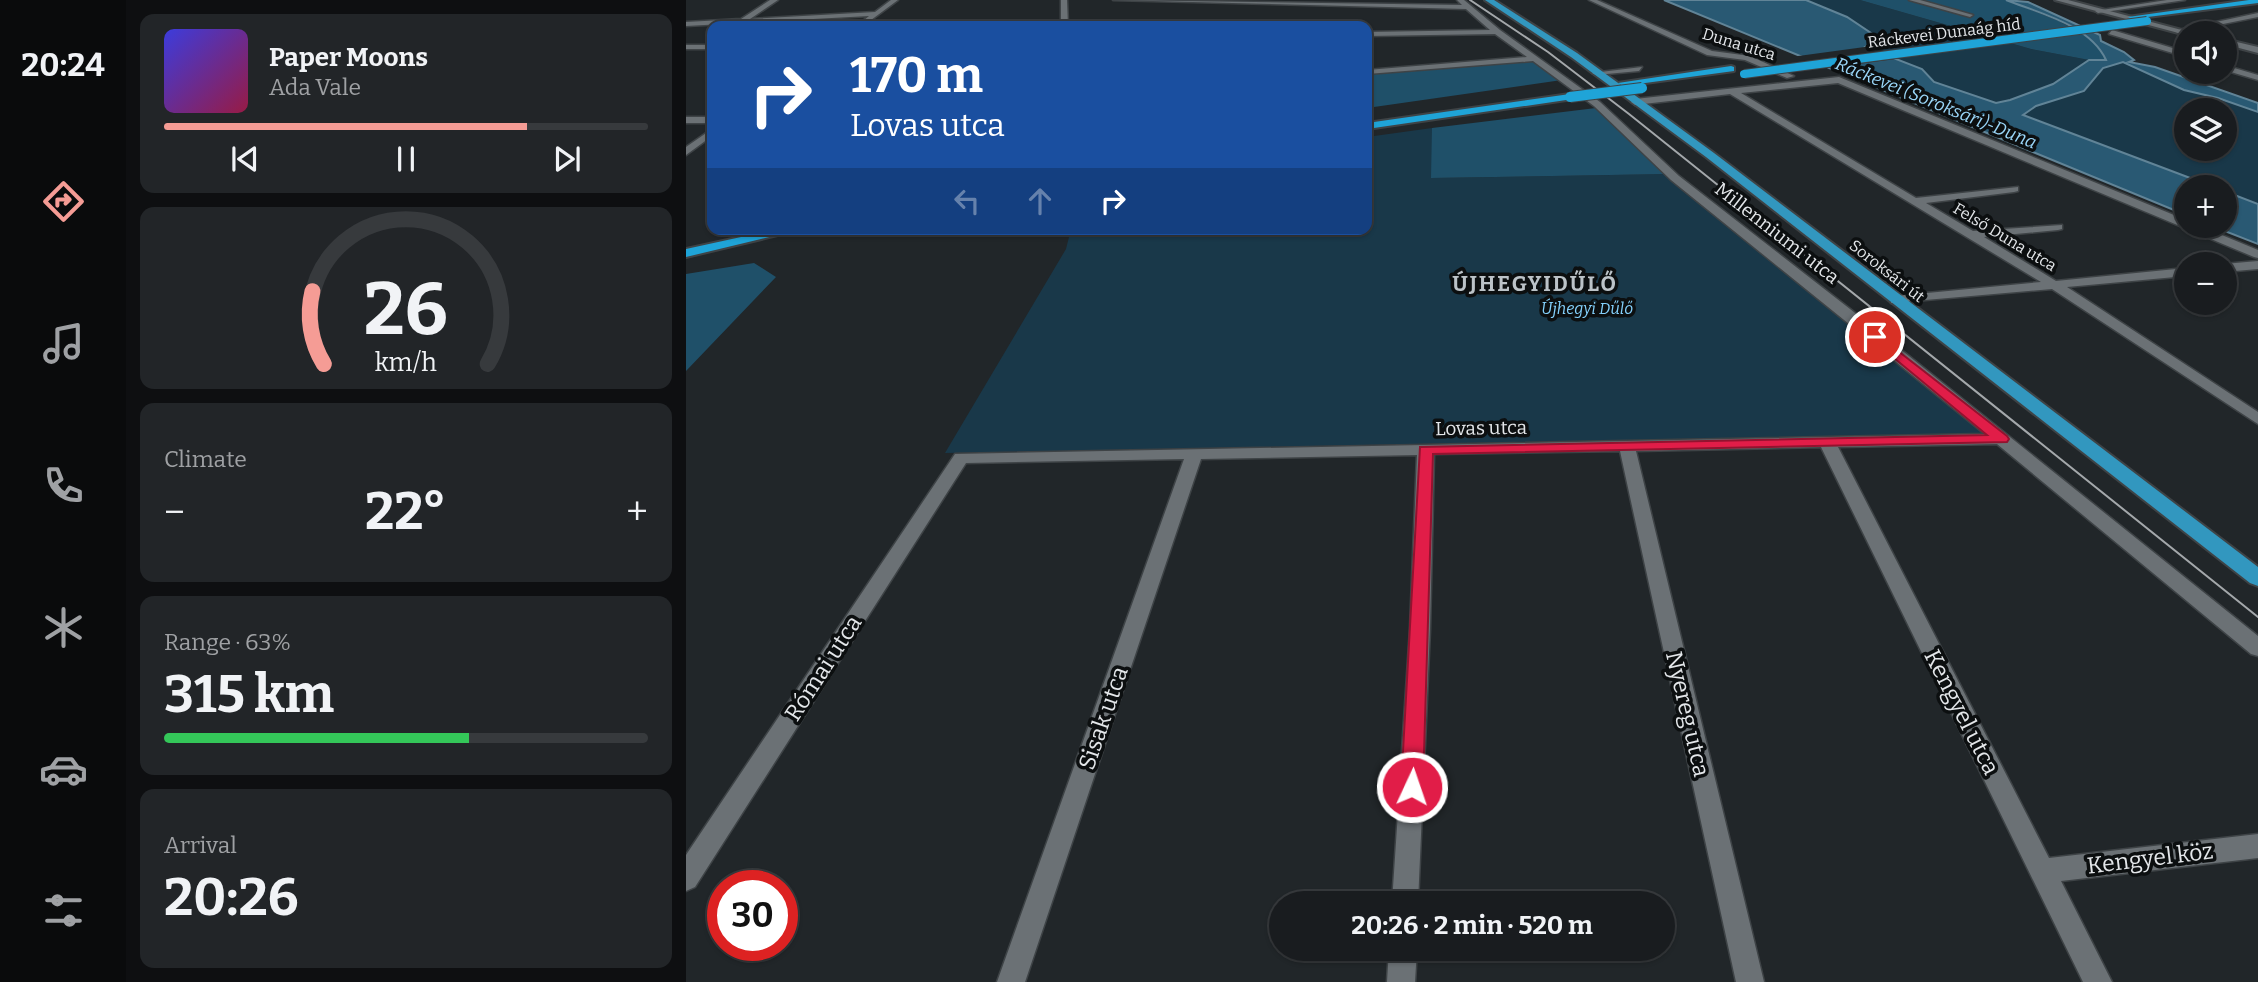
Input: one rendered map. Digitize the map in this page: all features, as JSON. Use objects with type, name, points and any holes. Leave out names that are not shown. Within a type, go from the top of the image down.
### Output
[{"type":"highway","name":"Ráckevei Dunaág híd","points":[[1567,94],[1623,83],[2132,17],[2258,4]]},
{"type":"highway","name":"Ráckevei Dunaág híd","points":[[1744,74],[2258,4]]},
{"type":"highway","points":[[1372,117],[1744,74]]},
{"type":"highway","points":[[1372,125],[1567,94]]},
{"type":"highway","points":[[686,243],[723,235]]},
{"type":"highway","points":[[686,253],[769,235]]},
{"type":"main road","name":"Soroksári út","points":[[1489,0],[1551,40],[1710,155],[2258,578]]},
{"type":"street","points":[[741,21],[775,0]]},
{"type":"street","points":[[866,21],[895,0]]},
{"type":"street","points":[[1064,0],[1065,21]]},
{"type":"street","points":[[1116,0],[1466,7]]},
{"type":"street","name":"Millenniumi utca","points":[[1460,0],[1497,32],[1597,104],[1675,178],[2258,648]]},
{"type":"street","name":"Duna utca","points":[[1592,0],[1710,53],[1747,58],[1788,75],[1798,83]]},
{"type":"street","points":[[1912,0],[1970,15]]},
{"type":"street","points":[[2059,0],[2174,30]]},
{"type":"street","points":[[2098,11],[2182,0]]},
{"type":"street","points":[[1378,6],[1380,15]]},
{"type":"street","points":[[741,21],[875,14]]},
{"type":"street","points":[[2228,21],[2258,15]]},
{"type":"street","points":[[686,24],[707,23]]},
{"type":"street","points":[[1382,24],[1385,34]]},
{"type":"street","points":[[1372,34],[1497,32]]},
{"type":"street","points":[[2112,32],[2174,51]]},
{"type":"street","points":[[2237,44],[2258,50]]},
{"type":"street","points":[[686,47],[707,47]]},
{"type":"street","points":[[1372,72],[1534,59]]},
{"type":"street","points":[[1596,73],[1639,69]]},
{"type":"street","points":[[2237,71],[2258,78]]},
{"type":"street","points":[[1635,102],[1839,80],[2174,219]]},
{"type":"street","name":"Felső Duna utca","points":[[1731,91],[2053,284],[2258,419]]},
{"type":"street","points":[[686,120],[707,120]]},
{"type":"street","points":[[686,152],[707,136]]},
{"type":"street","points":[[1915,201],[2014,189]]},
{"type":"street","points":[[1972,235],[2058,226]]},
{"type":"street","points":[[2219,238],[2258,254]]},
{"type":"street","points":[[2237,267],[2258,265]]},
{"type":"street","points":[[1896,300],[2174,273]]},
{"type":"street","name":"Lovas utca","points":[[961,458],[2001,439]]},
{"type":"street","name":"Kengyel utca","points":[[1827,442],[2098,982]]},
{"type":"street","name":"Nyereg utca","points":[[1627,446],[1750,982]]},
{"type":"street","points":[[1406,891],[1420,629],[1426,450]]},
{"type":"street","name":"Sisak utca","points":[[1011,982],[1194,454]]},
{"type":"street","name":"Római utca","points":[[686,878],[961,458]]},
{"type":"street","name":"Kengyel köz","points":[[2042,871],[2258,846]]},
{"type":"street","points":[[1401,982],[1402,961]]},
{"type":"green space","points":[[1722,0],[1860,0],[2031,49],[2089,60],[2106,60],[2098,48],[2076,29],[2048,15],[2006,0],[2028,2],[2100,35],[2101,41],[2134,60],[2129,62],[2174,74],[2174,84],[2204,84],[2258,103],[2258,204],[2237,196],[2237,175],[2182,175],[2028,118],[1996,103],[1934,82],[1922,69]]},
{"type":"green space","name":"Újhegyi Dűlő","points":[[1432,128],[1432,178],[1667,174],[1987,433],[945,453],[1066,249],[1070,235],[1372,235],[1372,136]]},
{"type":"shaded area","points":[[1860,0],[2006,0],[2059,21],[2087,36],[2102,50],[2107,60],[2089,60],[2031,49]]},
{"type":"shaded area","points":[[1533,61],[1562,80],[1372,107],[1372,73]]},
{"type":"shaded area","points":[[1596,108],[1667,174],[1431,178],[1432,128]]},
{"type":"shaded area","points":[[754,263],[776,277],[686,371],[686,274]]},
{"type":"water","name":"Ráckevei (Soroksári)-Duna","points":[[1664,0],[1806,0],[1847,17],[1871,33],[1868,35],[1875,40],[1865,47],[1922,69],[1934,82],[1996,103],[2053,84],[2089,60],[2106,60],[2098,48],[2076,29],[2048,15],[2006,0],[2028,2],[2100,35],[2101,41],[2134,60],[2129,62],[2174,74],[2174,84],[2204,84],[2258,103],[2258,112],[2237,105],[2237,98],[2218,98],[2184,90],[2123,62],[2103,68],[2084,91],[2036,106],[2023,115],[2182,175],[2174,175],[2174,210]]},
{"type":"water","points":[[2237,196],[2258,204],[2258,244],[2237,236]]},
{"type":"pier","points":[[1872,46],[1902,58],[1821,69],[1791,57]]},
{"type":"tram line","points":[[1470,0],[1548,52],[1629,114],[2258,617]]},
{"type":"district","name":"ÚJHEGYIDŰLŐ","points":[[1535,284]]},
{"type":"route","points":[[1412,787],[1426,450],[2001,439],[1875,337]]}]
